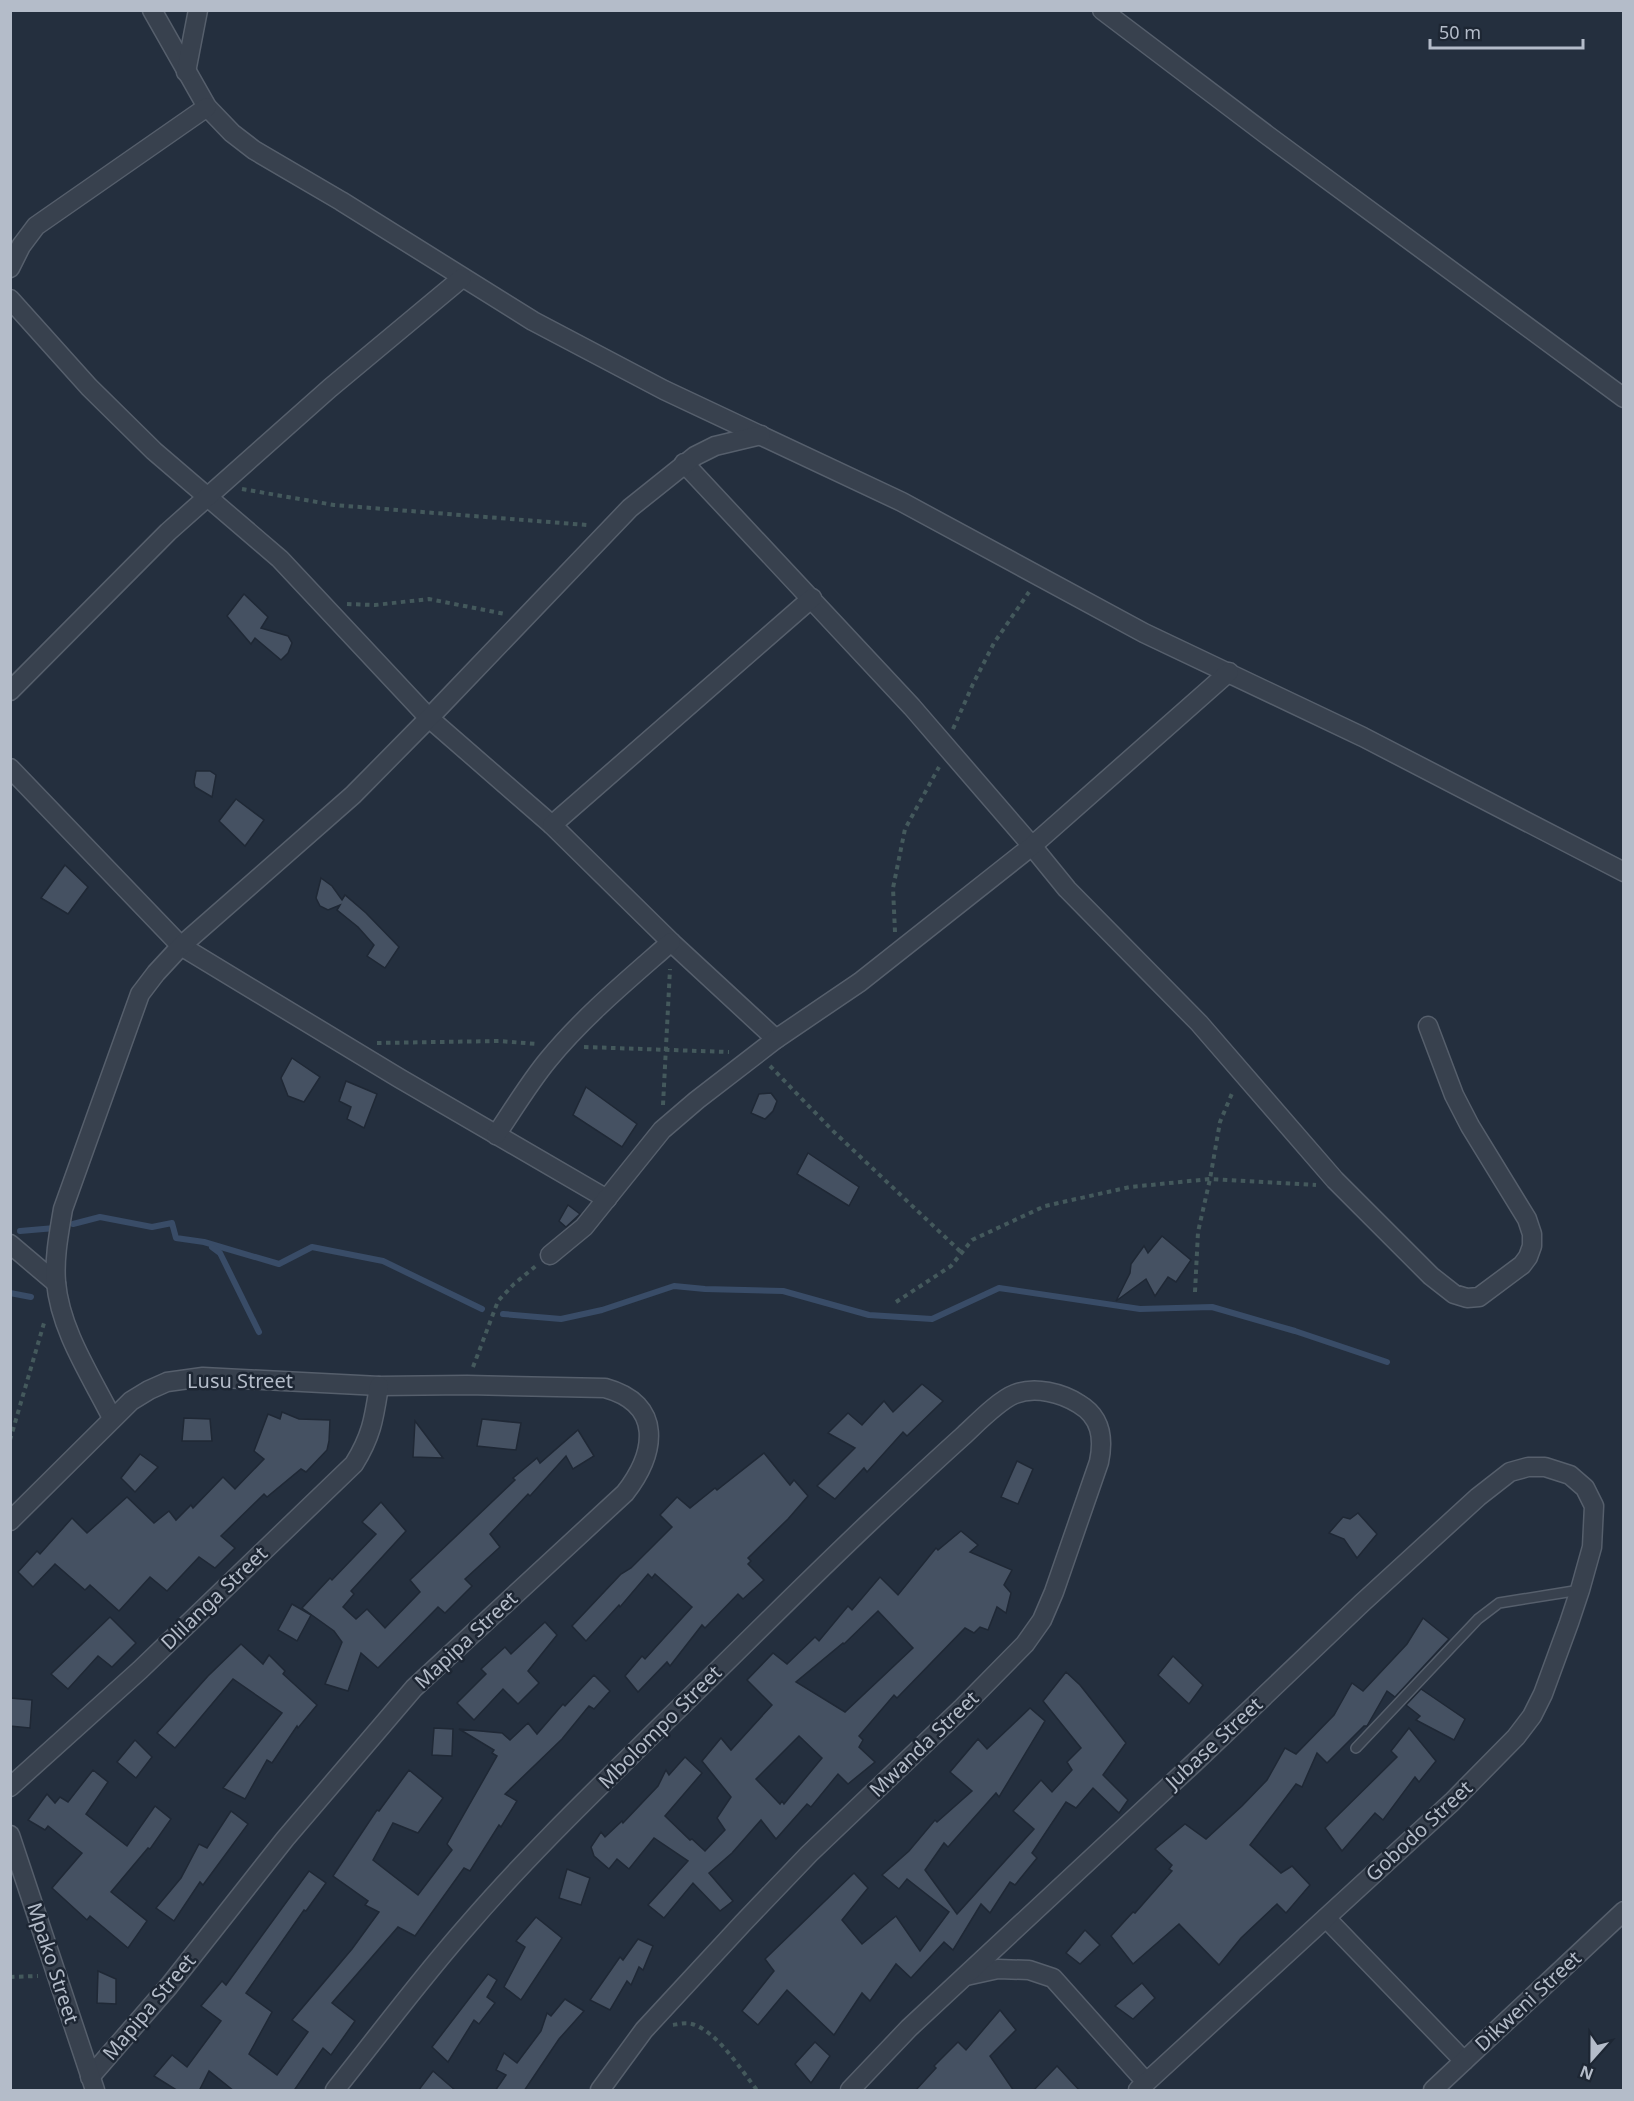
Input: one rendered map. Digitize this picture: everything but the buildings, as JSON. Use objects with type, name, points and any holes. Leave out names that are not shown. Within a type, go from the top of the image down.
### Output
[{"type":"street","points":[[152,10],[207,107],[232,133],[254,150],[533,321],[654,385],[902,502],[1144,633],[1363,737],[1623,872]]},
{"type":"street","points":[[186,72],[198,10]]},
{"type":"street","points":[[1102,10],[1623,398]]},
{"type":"street","points":[[12,258],[36,226],[207,107]]},
{"type":"street","points":[[10,691],[168,531],[330,388],[462,278]]},
{"type":"street","points":[[10,299],[97,395],[154,451],[213,491],[429,718],[552,825],[671,942],[776,1039]]},
{"type":"street","points":[[112,1418],[67,1330],[56,1283],[57,1242],[63,1209],[140,994],[181,946],[352,795],[630,508],[684,463],[715,446],[761,435]]},
{"type":"street","points":[[684,463],[912,707],[1067,889],[1199,1023],[1341,1186],[1389,1236],[1454,1294],[1467,1298],[1479,1297],[1522,1265],[1532,1246],[1532,1234],[1527,1219],[1470,1126],[1454,1095],[1428,1026]]},
{"type":"street","points":[[552,825],[812,598]]},
{"type":"street","points":[[550,1255],[584,1227],[662,1130],[776,1039],[860,982],[1032,846],[1228,672]]},
{"type":"street","points":[[10,768],[181,946],[607,1199]]},
{"type":"street","points":[[496,1135],[554,1053],[578,1027],[671,942]]},
{"type":"street","points":[[10,1244],[56,1283]]},
{"type":"street","name":"Lusu Street","points":[[10,1521],[131,1401],[149,1390],[168,1383],[203,1377],[379,1386]]},
{"type":"street","name":"Mapipa Street","points":[[92,2084],[285,1839],[414,1688],[606,1512],[634,1481],[645,1458],[649,1440],[648,1424],[644,1412],[636,1403],[618,1391],[605,1388],[467,1385],[379,1386]]},
{"type":"street","name":"Dlilanga Street","points":[[10,1787],[140,1670],[354,1464],[365,1447],[373,1426],[379,1386]]},
{"type":"street","name":"Mwanda Street","points":[[600,2091],[644,2030],[809,1854],[1025,1644],[1042,1620],[1099,1462],[1102,1446],[1101,1433],[1096,1419],[1082,1405],[1066,1397],[1035,1390],[1015,1394]]},
{"type":"street","name":"Mbolompo Street","points":[[335,2091],[467,1926],[543,1842],[838,1552],[970,1429],[1015,1394]]},
{"type":"street","name":"Jubase Street","points":[[850,2091],[909,2028],[1478,1497],[1510,1472],[1528,1467],[1545,1467],[1570,1475],[1585,1488],[1594,1506]]},
{"type":"street","name":"Gobodo Street","points":[[1142,2086],[1452,1802],[1516,1737],[1532,1716],[1543,1694],[1580,1590],[1592,1547],[1594,1506]]},
{"type":"street","name":"Mpako Street","points":[[10,1835],[92,2084]]},
{"type":"street","name":"Dikweni Street","points":[[1433,2091],[1623,1911]]},
{"type":"street","points":[[1326,1918],[1464,2061]]},
{"type":"street","points":[[966,1976],[998,1969],[1029,1970],[1053,1978],[1142,2086]]},
{"type":"lane","points":[[1356,1748],[1478,1619],[1499,1603],[1580,1590]]},
{"type":"path","points":[[213,491],[334,505],[611,527]]},
{"type":"path","points":[[321,602],[375,605],[429,599],[524,618]]},
{"type":"path","points":[[662,1130],[671,942]]},
{"type":"path","points":[[758,1053],[832,1130],[962,1253]]},
{"type":"path","points":[[1195,1292],[1198,1232],[1220,1122],[1241,1072]]},
{"type":"path","points":[[896,1302],[951,1266],[972,1240],[1045,1206],[1130,1187],[1210,1179],[1341,1186]]},
{"type":"path","points":[[467,1385],[498,1301],[514,1284],[550,1255]]},
{"type":"path","points":[[10,1440],[46,1317]]},
{"type":"path","points":[[10,1977],[57,1976]]},
{"type":"path","points":[[644,2030],[690,2023],[706,2030],[757,2091]]},
{"type":"waterway","points":[[73,1224],[100,1217],[152,1227],[172,1223],[176,1238],[204,1242],[279,1264],[312,1247],[383,1261],[482,1309]]},
{"type":"waterway","points":[[20,1231],[55,1228]]},
{"type":"waterway","points":[[212,1247],[220,1253],[259,1332]]},
{"type":"waterway","points":[[503,1314],[561,1319],[602,1310],[674,1286],[783,1291],[869,1315],[932,1319],[999,1288],[1140,1309],[1212,1307],[1295,1331],[1387,1362]]},
{"type":"waterway","points":[[10,1293],[31,1297]]}]
